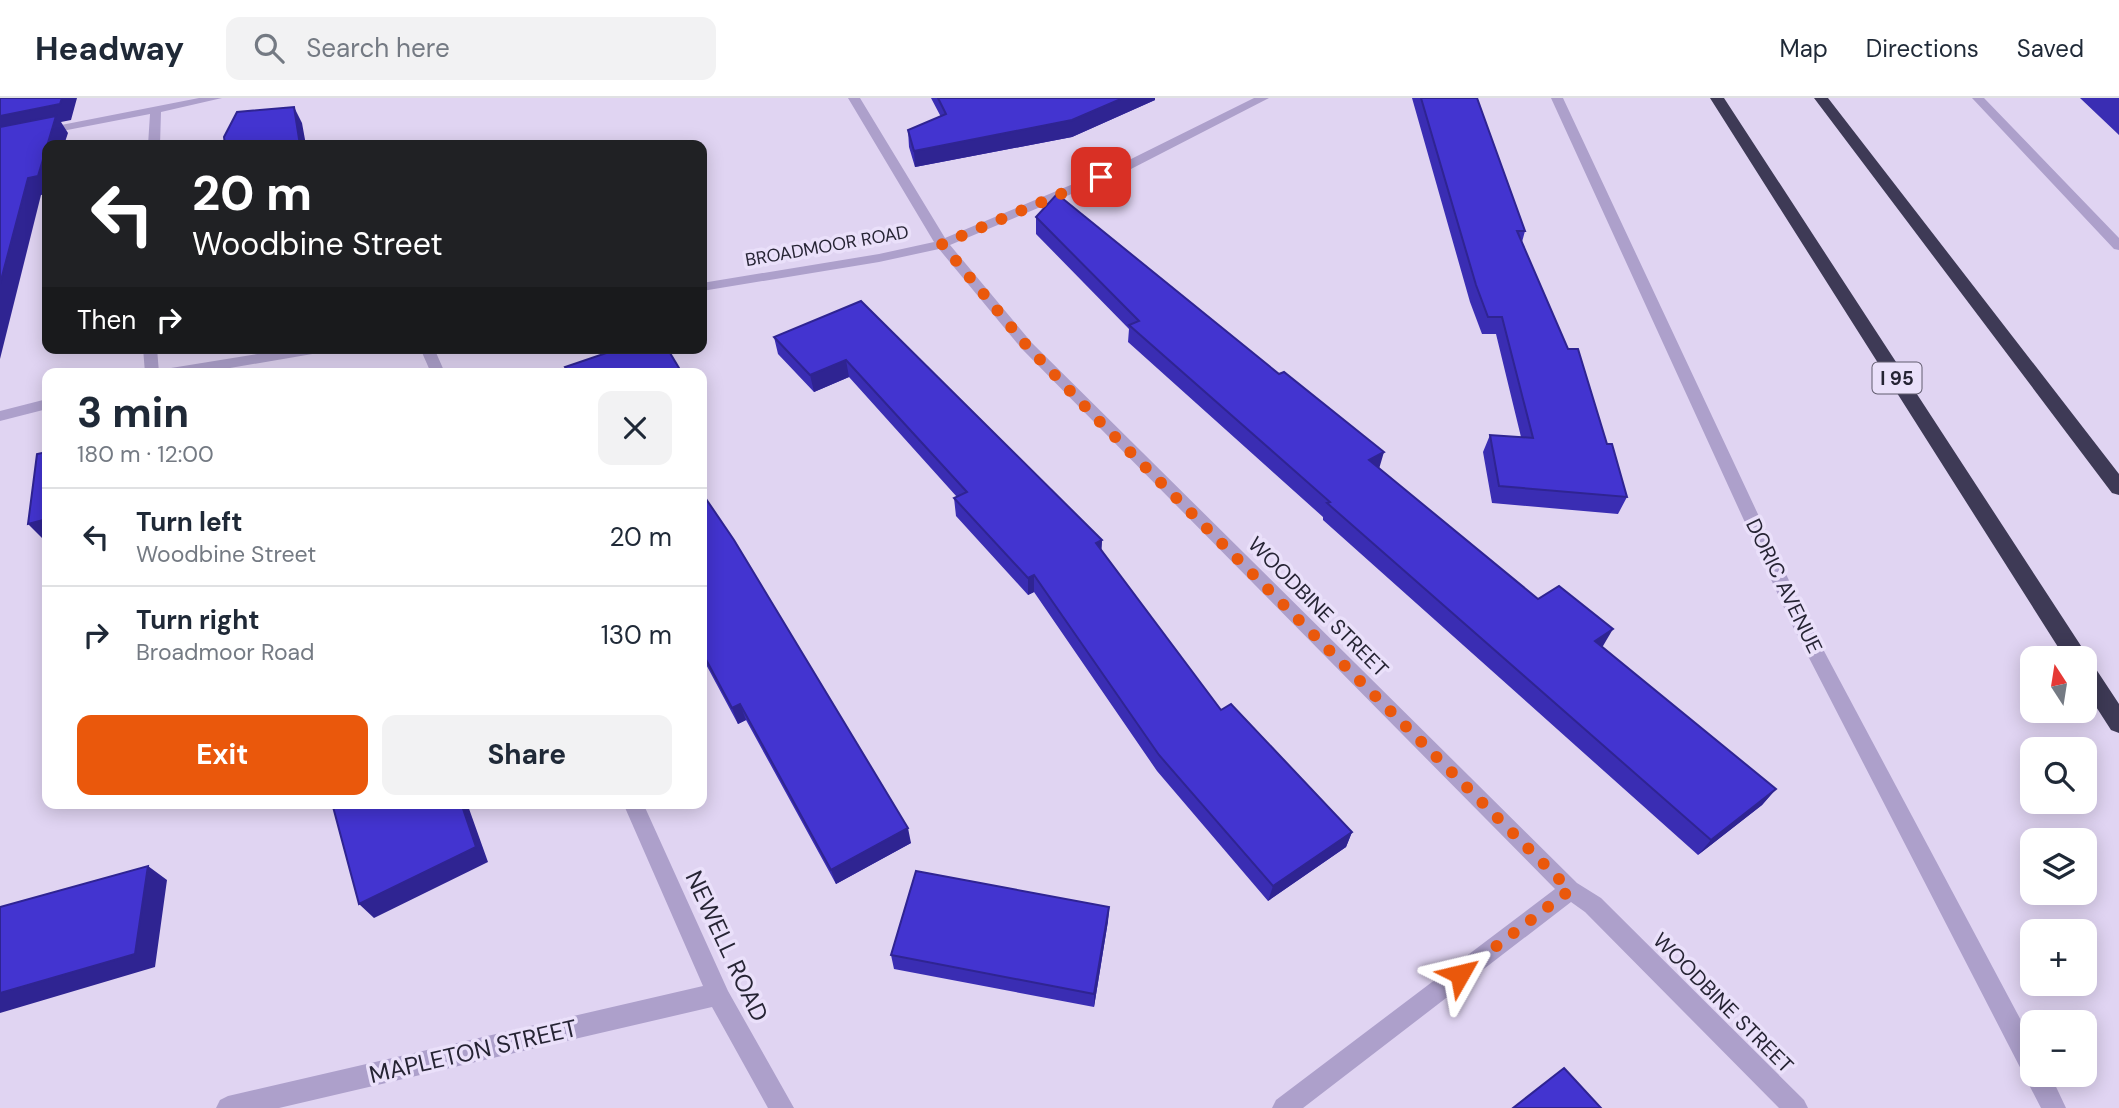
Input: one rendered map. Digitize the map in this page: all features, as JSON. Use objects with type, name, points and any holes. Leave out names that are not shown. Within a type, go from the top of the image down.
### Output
[{"type":"highway","name":"I 95","points":[[1717,98],[2069,646]]},
{"type":"highway","points":[[1821,98],[2119,488]]},
{"type":"highway","points":[[2097,689],[2119,723]]},
{"type":"street","points":[[0,140],[216,98]]},
{"type":"street","name":"WOODBINE STREET","points":[[854,98],[942,244],[1027,346],[1570,890],[1593,905],[1796,1108]]},
{"type":"street","name":"BROADMOOR ROAD","points":[[707,286],[879,258],[942,244],[1127,166],[1263,98]]},
{"type":"street","name":"DORIC AVENUE","points":[[1557,98],[1799,621],[2020,1042]]},
{"type":"street","points":[[1978,98],[2119,246]]},
{"type":"street","points":[[154,140],[156,109]]},
{"type":"street","points":[[202,368],[288,354]]},
{"type":"street","points":[[0,416],[42,405]]},
{"type":"street","name":"NEWELL ROAD","points":[[636,809],[718,993],[765,1083],[782,1108]]},
{"type":"street","points":[[1284,1108],[1570,890]]},
{"type":"street","name":"MAPLETON STREET","points":[[228,1108],[718,993]]},
{"type":"street","points":[[2044,1087],[2054,1108]]},
{"type":"building","points":[[0,98],[62,98],[60,104],[0,116]]},
{"type":"building","points":[[938,98],[1123,98],[1072,120],[914,151],[908,130],[946,114]]},
{"type":"building","points":[[1421,98],[1477,98],[1525,231],[1517,231],[1568,349],[1578,349],[1607,444],[1612,444],[1627,497],[1499,486],[1490,435],[1533,438],[1502,317],[1488,317],[1476,285]]},
{"type":"building","points":[[294,107],[299,140],[224,140],[237,112]]},
{"type":"building","points":[[56,116],[49,140],[42,140],[42,163],[38,176],[28,178],[0,284],[0,127]]},
{"type":"building","points":[[1057,194],[1279,374],[1284,372],[1384,452],[1369,460],[1538,599],[1559,586],[1613,629],[1595,641],[1776,789],[1711,840],[1129,325],[1139,321],[1036,217]]},
{"type":"building","points":[[861,301],[1102,540],[1096,543],[1221,710],[1231,704],[1352,832],[1273,886],[1159,755],[1034,575],[1028,578],[954,498],[967,492],[846,360],[810,375],[774,337]]},
{"type":"building","points":[[603,354],[671,354],[679,368],[566,368]]},
{"type":"building","points":[[42,453],[42,520],[28,524],[37,454]]},
{"type":"building","points":[[707,500],[734,540],[908,828],[831,870],[740,704],[732,708],[707,661]]},
{"type":"building","points":[[334,809],[463,809],[476,847],[359,904]]},
{"type":"building","points":[[148,866],[135,954],[0,993],[0,907]]},
{"type":"building","points":[[916,871],[1109,907],[1094,994],[891,955]]},
{"type":"building","points":[[1564,1068],[1601,1108],[1513,1108]]},
{"type":"route","points":[[1101,177],[942,244],[1027,346],[1097,419],[1570,890],[1460,974]]}]
